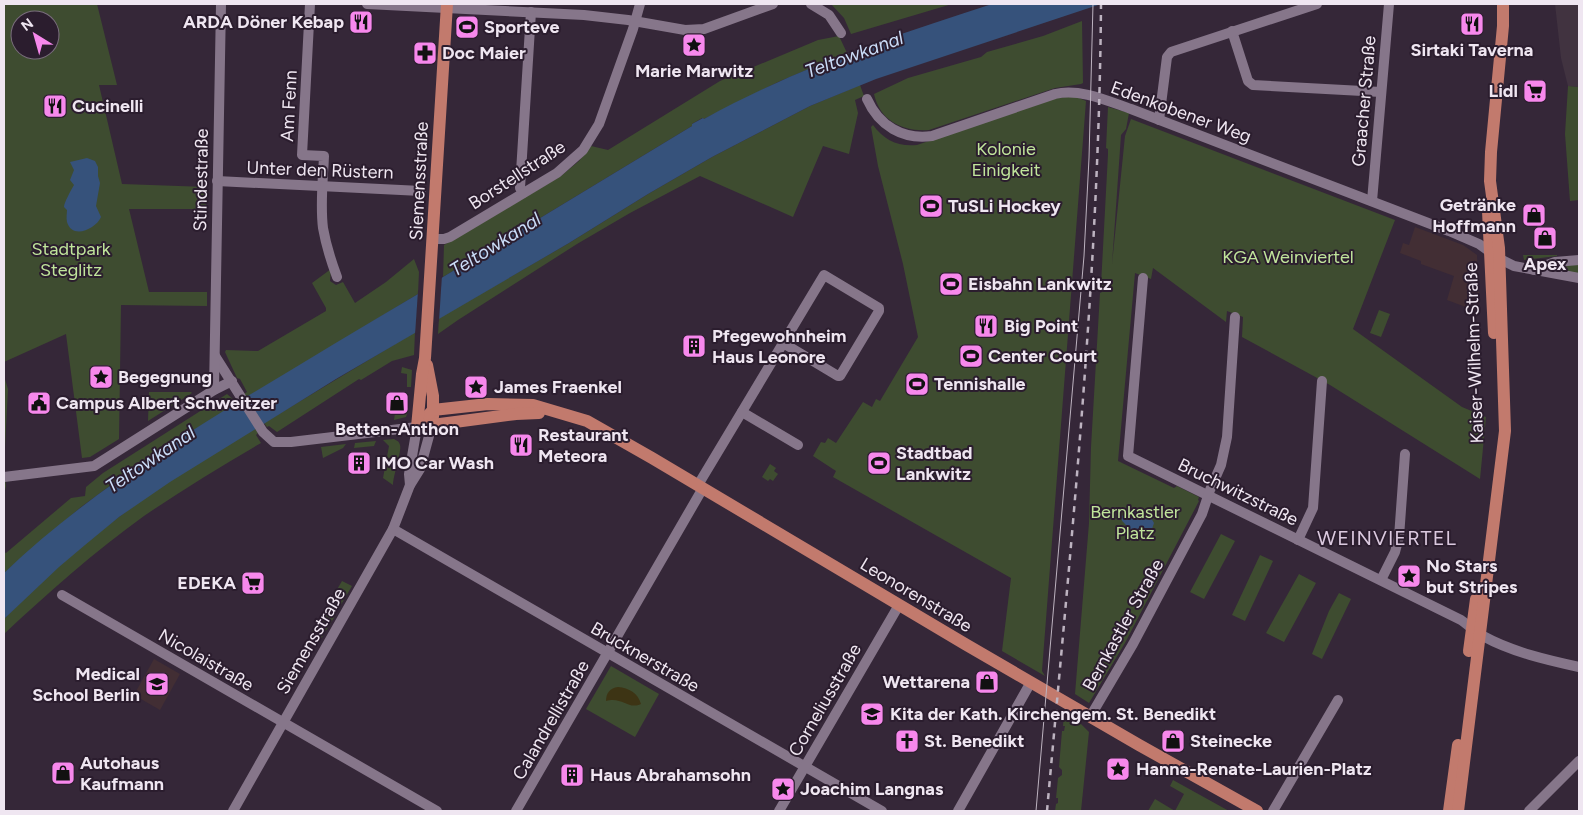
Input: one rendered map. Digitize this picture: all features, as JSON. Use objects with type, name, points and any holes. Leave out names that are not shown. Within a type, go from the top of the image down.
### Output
[{"type":"main road","name":"Kaiser-Wilhelm-Straße","points":[[1458,811],[1497,436],[1487,198],[1501,54],[1503,4]]},
{"type":"main road","name":"Siemensstraße","points":[[417,427],[432,261],[448,5]]},
{"type":"main road","name":"Kaiser-Wilhelm-Straße","points":[[1449,811],[1505,430],[1500,259],[1490,181]]},
{"type":"main road","name":"Siemensstraße","points":[[425,353],[433,396],[432,425]]},
{"type":"main road","name":"Leonorenstraße","points":[[433,410],[499,403],[533,405],[573,416],[598,426],[1090,717],[1257,811]]},
{"type":"main road","points":[[417,427],[433,410]]},
{"type":"main road","name":"Leonorenstraße","points":[[417,427],[516,414],[556,412]]},
{"type":"street","name":"Stindestraße","points":[[214,390],[221,4]]},
{"type":"street","name":"Am Fenn","points":[[310,4],[302,155],[324,156],[322,186],[323,226],[329,255],[337,277]]},
{"type":"street","points":[[367,4],[448,5],[584,15],[685,30],[700,30],[773,4]]},
{"type":"street","name":"Borstellstraße","points":[[433,239],[450,237],[564,168],[577,157],[589,143],[599,124],[640,4]]},
{"type":"street","points":[[810,4],[829,15],[842,32]]},
{"type":"street","points":[[1159,120],[1169,54],[1232,31],[1317,4]]},
{"type":"street","name":"Graacher Straße","points":[[1372,201],[1389,4]]},
{"type":"street","points":[[523,193],[520,188],[531,12]]},
{"type":"street","points":[[1232,31],[1248,80],[1253,85],[1381,92]]},
{"type":"street","name":"Edenkobener Weg","points":[[867,99],[874,114],[888,126],[897,132],[917,137],[932,136],[1056,94],[1066,92],[1086,94],[1449,231],[1479,244],[1489,252]]},
{"type":"street","name":"Unter den Rüstern","points":[[217,181],[421,190]]},
{"type":"street","name":"Kaiser-Wilhelm-Straße","points":[[1489,252],[1500,259]]},
{"type":"street","points":[[1500,259],[1514,266],[1579,278]]},
{"type":"street","points":[[1534,270],[1555,262],[1579,260]]},
{"type":"street","name":"Calandrellistraße","points":[[516,811],[607,654],[742,412],[783,343],[824,275],[879,308],[879,312],[840,376],[783,343]]},
{"type":"street","name":"Bruchwitzstraße","points":[[1143,278],[1128,456],[1461,620],[1476,631],[1517,650],[1579,667]]},
{"type":"street","name":"Bernkastler Straße","points":[[1090,717],[1133,644],[1202,514],[1221,466],[1227,437],[1235,317]]},
{"type":"street","points":[[4,477],[94,466],[214,390],[232,381],[215,356]]},
{"type":"street","name":"Leonorenstraße","points":[[232,381],[263,432],[274,442],[280,443],[417,427]]},
{"type":"street","points":[[1298,540],[1313,508],[1322,381]]},
{"type":"street","points":[[742,412],[798,445]]},
{"type":"street","name":"Siemensstraße","points":[[234,811],[393,529],[410,485],[420,469],[432,425]]},
{"type":"street","name":"Siemensstraße","points":[[410,485],[409,474],[417,427]]},
{"type":"street","points":[[1381,580],[1395,552],[1399,537],[1405,454]]},
{"type":"street","name":"Brucknerstraße","points":[[393,529],[882,811]]},
{"type":"street","name":"Nicolaistraße","points":[[62,595],[437,811]]},
{"type":"street","name":"Corneliusstraße","points":[[779,811],[899,605]]},
{"type":"street","points":[[958,811],[1031,682]]},
{"type":"street","points":[[1273,811],[1338,700]]},
{"type":"street","points":[[1529,811],[1579,761]]},
{"type":"shaded area","points":[[1555,4],[1579,4],[1579,88],[1568,86],[1561,58]]},
{"type":"shaded area","points":[[1415,227],[1463,245],[1477,255],[1478,277],[1476,283],[1479,285],[1479,312],[1447,300],[1454,276],[1421,264],[1421,261],[1400,253],[1403,243],[1409,245]]},
{"type":"shaded area","name":"Medical School Berlin","points":[[154,659],[180,674],[160,710],[134,695]]},
{"type":"green space","name":"Stadtpark Steglitz","points":[[4,4],[97,4],[117,85],[99,85],[122,184],[207,187],[206,209],[129,209],[149,292],[207,292],[207,306],[121,305],[119,439],[90,457],[82,458],[66,334],[4,362]]},
{"type":"green space","points":[[831,4],[952,4],[851,34],[844,18]]},
{"type":"green space","points":[[1082,21],[1083,83],[1081,84],[1055,88],[929,130],[910,129],[894,123],[881,111],[877,103],[874,94],[908,78],[981,57],[987,52],[1043,36]]},
{"type":"green space","points":[[839,36],[847,53],[778,82],[704,119],[702,118],[692,124],[692,126],[443,277],[444,245],[561,176],[579,161],[591,146],[608,150],[720,81],[818,40]]},
{"type":"green space","points":[[860,85],[864,96],[855,100],[858,113],[849,154],[823,146],[793,217],[700,176],[577,244],[438,334],[439,318],[569,243],[648,194],[712,157],[810,106]]},
{"type":"green space","points":[[1568,86],[1579,88],[1579,200],[1570,201],[1565,134]]},
{"type":"green space","name":"Kolonie Einigkeit","points":[[1074,96],[1086,101],[1042,671],[1045,676],[1002,651],[1011,578],[833,477],[836,471],[813,456],[821,442],[825,443],[828,438],[836,443],[863,402],[872,407],[876,399],[880,401],[918,337],[903,264],[878,166],[871,127],[873,125],[882,135],[898,144],[917,145],[1056,98]]},
{"type":"green space","points":[[1108,107],[1129,113],[1126,129],[1121,135],[1112,264],[1125,136],[1131,119],[1395,220],[1353,329],[1462,407],[1486,417],[1480,479],[1330,385],[1242,337],[1243,317],[1227,311],[1226,322],[1153,268],[1151,279],[1135,273],[1118,461],[1174,488],[1177,486],[1199,497],[1199,501],[1125,643],[1089,703],[1075,694],[1089,523],[1091,447],[1100,293],[1102,292],[1108,154],[1108,149],[1106,148]]},
{"type":"green space","points":[[1523,255],[1557,255],[1557,256],[1524,260]]},
{"type":"green space","points":[[414,259],[419,272],[418,294],[148,458],[81,507],[4,573],[4,552],[6,553],[71,498],[85,496],[86,487],[103,473],[227,394],[234,400],[247,392],[240,379],[237,378],[225,352],[226,350],[258,351],[326,311],[312,283],[331,269],[330,281],[336,285],[343,282],[355,303],[386,282]]},
{"type":"green space","points":[[1579,263],[1579,274],[1557,270],[1557,266]]},
{"type":"green space","points":[[1379,310],[1390,314],[1381,337],[1370,333]]},
{"type":"green space","points":[[415,332],[414,355],[392,361],[361,380],[359,379],[277,432],[269,426],[267,427],[264,423]]},
{"type":"green space","points":[[402,367],[412,370],[411,387],[407,387],[407,374],[401,373]]},
{"type":"green space","points":[[4,376],[8,389],[4,467]]},
{"type":"green space","points":[[149,392],[191,392],[192,393],[148,421]]},
{"type":"green space","points":[[409,408],[406,417],[394,420],[395,413],[402,414],[402,409]]},
{"type":"green space","points":[[255,428],[258,433],[256,435],[261,443],[216,469],[125,530],[72,573],[4,634],[4,619],[37,586],[90,540],[126,511]]},
{"type":"green space","points":[[394,439],[399,443],[400,448],[393,485],[383,478],[389,446],[383,440]]},
{"type":"green space","points":[[376,441],[374,446],[354,448],[355,443]]},
{"type":"green space","points":[[346,444],[343,448],[323,458],[321,447]]},
{"type":"green space","points":[[770,464],[776,468],[774,471],[778,474],[773,481],[770,479],[768,481],[762,477]]},
{"type":"green space","points":[[4,467],[6,486],[4,495]]},
{"type":"green space","points":[[1221,534],[1235,541],[1204,599],[1190,592]]},
{"type":"green space","points":[[1260,555],[1273,561],[1245,621],[1232,615]]},
{"type":"green space","points":[[1299,574],[1316,583],[1284,642],[1266,633]]},
{"type":"green space","points":[[342,581],[352,586],[339,608],[329,603]]},
{"type":"green space","points":[[1339,593],[1351,599],[1322,659],[1312,654],[1329,611]]},
{"type":"green space","points":[[325,610],[335,616],[319,642],[309,636]]},
{"type":"green space","points":[[611,666],[659,694],[635,737],[586,709]]},
{"type":"green space","points":[[1064,714],[1079,722],[1089,732],[1081,811],[1055,811],[1056,804],[1058,803],[1058,798],[1056,798],[1058,778],[1062,775],[1062,770],[1059,767],[1062,731],[1064,731],[1065,726],[1063,726]]},
{"type":"green space","points":[[1173,780],[1229,811],[1175,811],[1184,794],[1170,786]]},
{"type":"green space","points":[[1155,799],[1175,811],[1148,811]]},
{"type":"sand","points":[[618,687],[632,692],[638,697],[641,704],[632,705],[616,700],[606,701],[609,691]]},
{"type":"water","name":"Teltowkanal","points":[[992,4],[1101,4],[876,79],[810,106],[712,157],[336,379],[170,482],[119,517],[85,545],[4,619],[4,573],[61,523],[120,479],[246,397],[418,294],[703,118],[774,84],[845,54]]},
{"type":"water","points":[[87,158],[95,161],[98,167],[100,183],[96,206],[101,217],[89,229],[79,231],[70,227],[67,220],[67,210],[64,207],[74,185],[70,180],[74,170],[70,162]]},
{"type":"water","points":[[1135,510],[1149,515],[1154,523],[1152,529],[1134,532],[1128,528],[1122,521],[1122,516]]},
{"type":"pier","points":[[442,275],[439,321],[415,335],[418,291]]},
{"type":"tram line","points":[[1036,811],[1084,256],[1093,4]]},
{"type":"railway","points":[[1047,811],[1074,509],[1089,307],[1095,206],[1101,4]]},
{"type":"place","name":"ARDA Döner Kebap","points":[[361,22]]},
{"type":"place","name":"Sirtaki Taverna","points":[[1472,24]]},
{"type":"place","name":"Sporteve","points":[[467,27]]},
{"type":"place","name":"Marie Marwitz","points":[[694,45]]},
{"type":"place","name":"Doc Maier","points":[[425,53]]},
{"type":"place","name":"Lidl","points":[[1535,91]]},
{"type":"place","name":"Cucinelli","points":[[55,106]]},
{"type":"place","name":"TuSLi Hockey","points":[[931,206]]},
{"type":"place","name":"Getränke Hoffmann","points":[[1534,215]]},
{"type":"place","name":"Apex","points":[[1545,238]]},
{"type":"place","name":"Eisbahn Lankwitz","points":[[951,284]]},
{"type":"place","name":"Big Point","points":[[986,326]]},
{"type":"place","name":"Pfegewohnheim Haus Leonore","points":[[694,346]]},
{"type":"place","name":"Center Court","points":[[971,356]]},
{"type":"place","name":"Begegnung","points":[[101,377]]},
{"type":"place","name":"Tennishalle","points":[[917,384]]},
{"type":"place","name":"James Fraenkel","points":[[476,387]]},
{"type":"place","name":"Campus Albert Schweitzer","points":[[39,403]]},
{"type":"place","name":"Betten-Anthon","points":[[397,403]]},
{"type":"place","name":"Restaurant Meteora","points":[[521,445]]},
{"type":"place","name":"IMO Car Wash","points":[[359,463]]},
{"type":"place","name":"Stadtbad Lankwitz","points":[[879,463]]},
{"type":"place","name":"No Stars but Stripes","points":[[1409,576]]},
{"type":"place","name":"EDEKA","points":[[253,583]]},
{"type":"place","name":"Wettarena","points":[[987,682]]},
{"type":"place","name":"Medical School Berlin","points":[[157,684]]},
{"type":"place","name":"Kita der Kath. Kirchengem. St. Benedikt","points":[[872,714]]},
{"type":"place","name":"St. Benedikt","points":[[907,741]]},
{"type":"place","name":"Steinecke","points":[[1173,741]]},
{"type":"place","name":"Hanna-Renate-Laurien-Platz","points":[[1118,769]]},
{"type":"place","name":"Autohaus Kaufmann","points":[[63,773]]},
{"type":"place","name":"Haus Abrahamsohn","points":[[572,775]]},
{"type":"place","name":"Joachim Langnas","points":[[783,789]]},
{"type":"district","name":"WEINVIERTEL","points":[[1387,538]]},
{"type":"park label","name":"KGA Weinviertel","points":[[1288,257]]},
{"type":"park label","name":"Bernkastler Platz","points":[[1135,522]]}]
